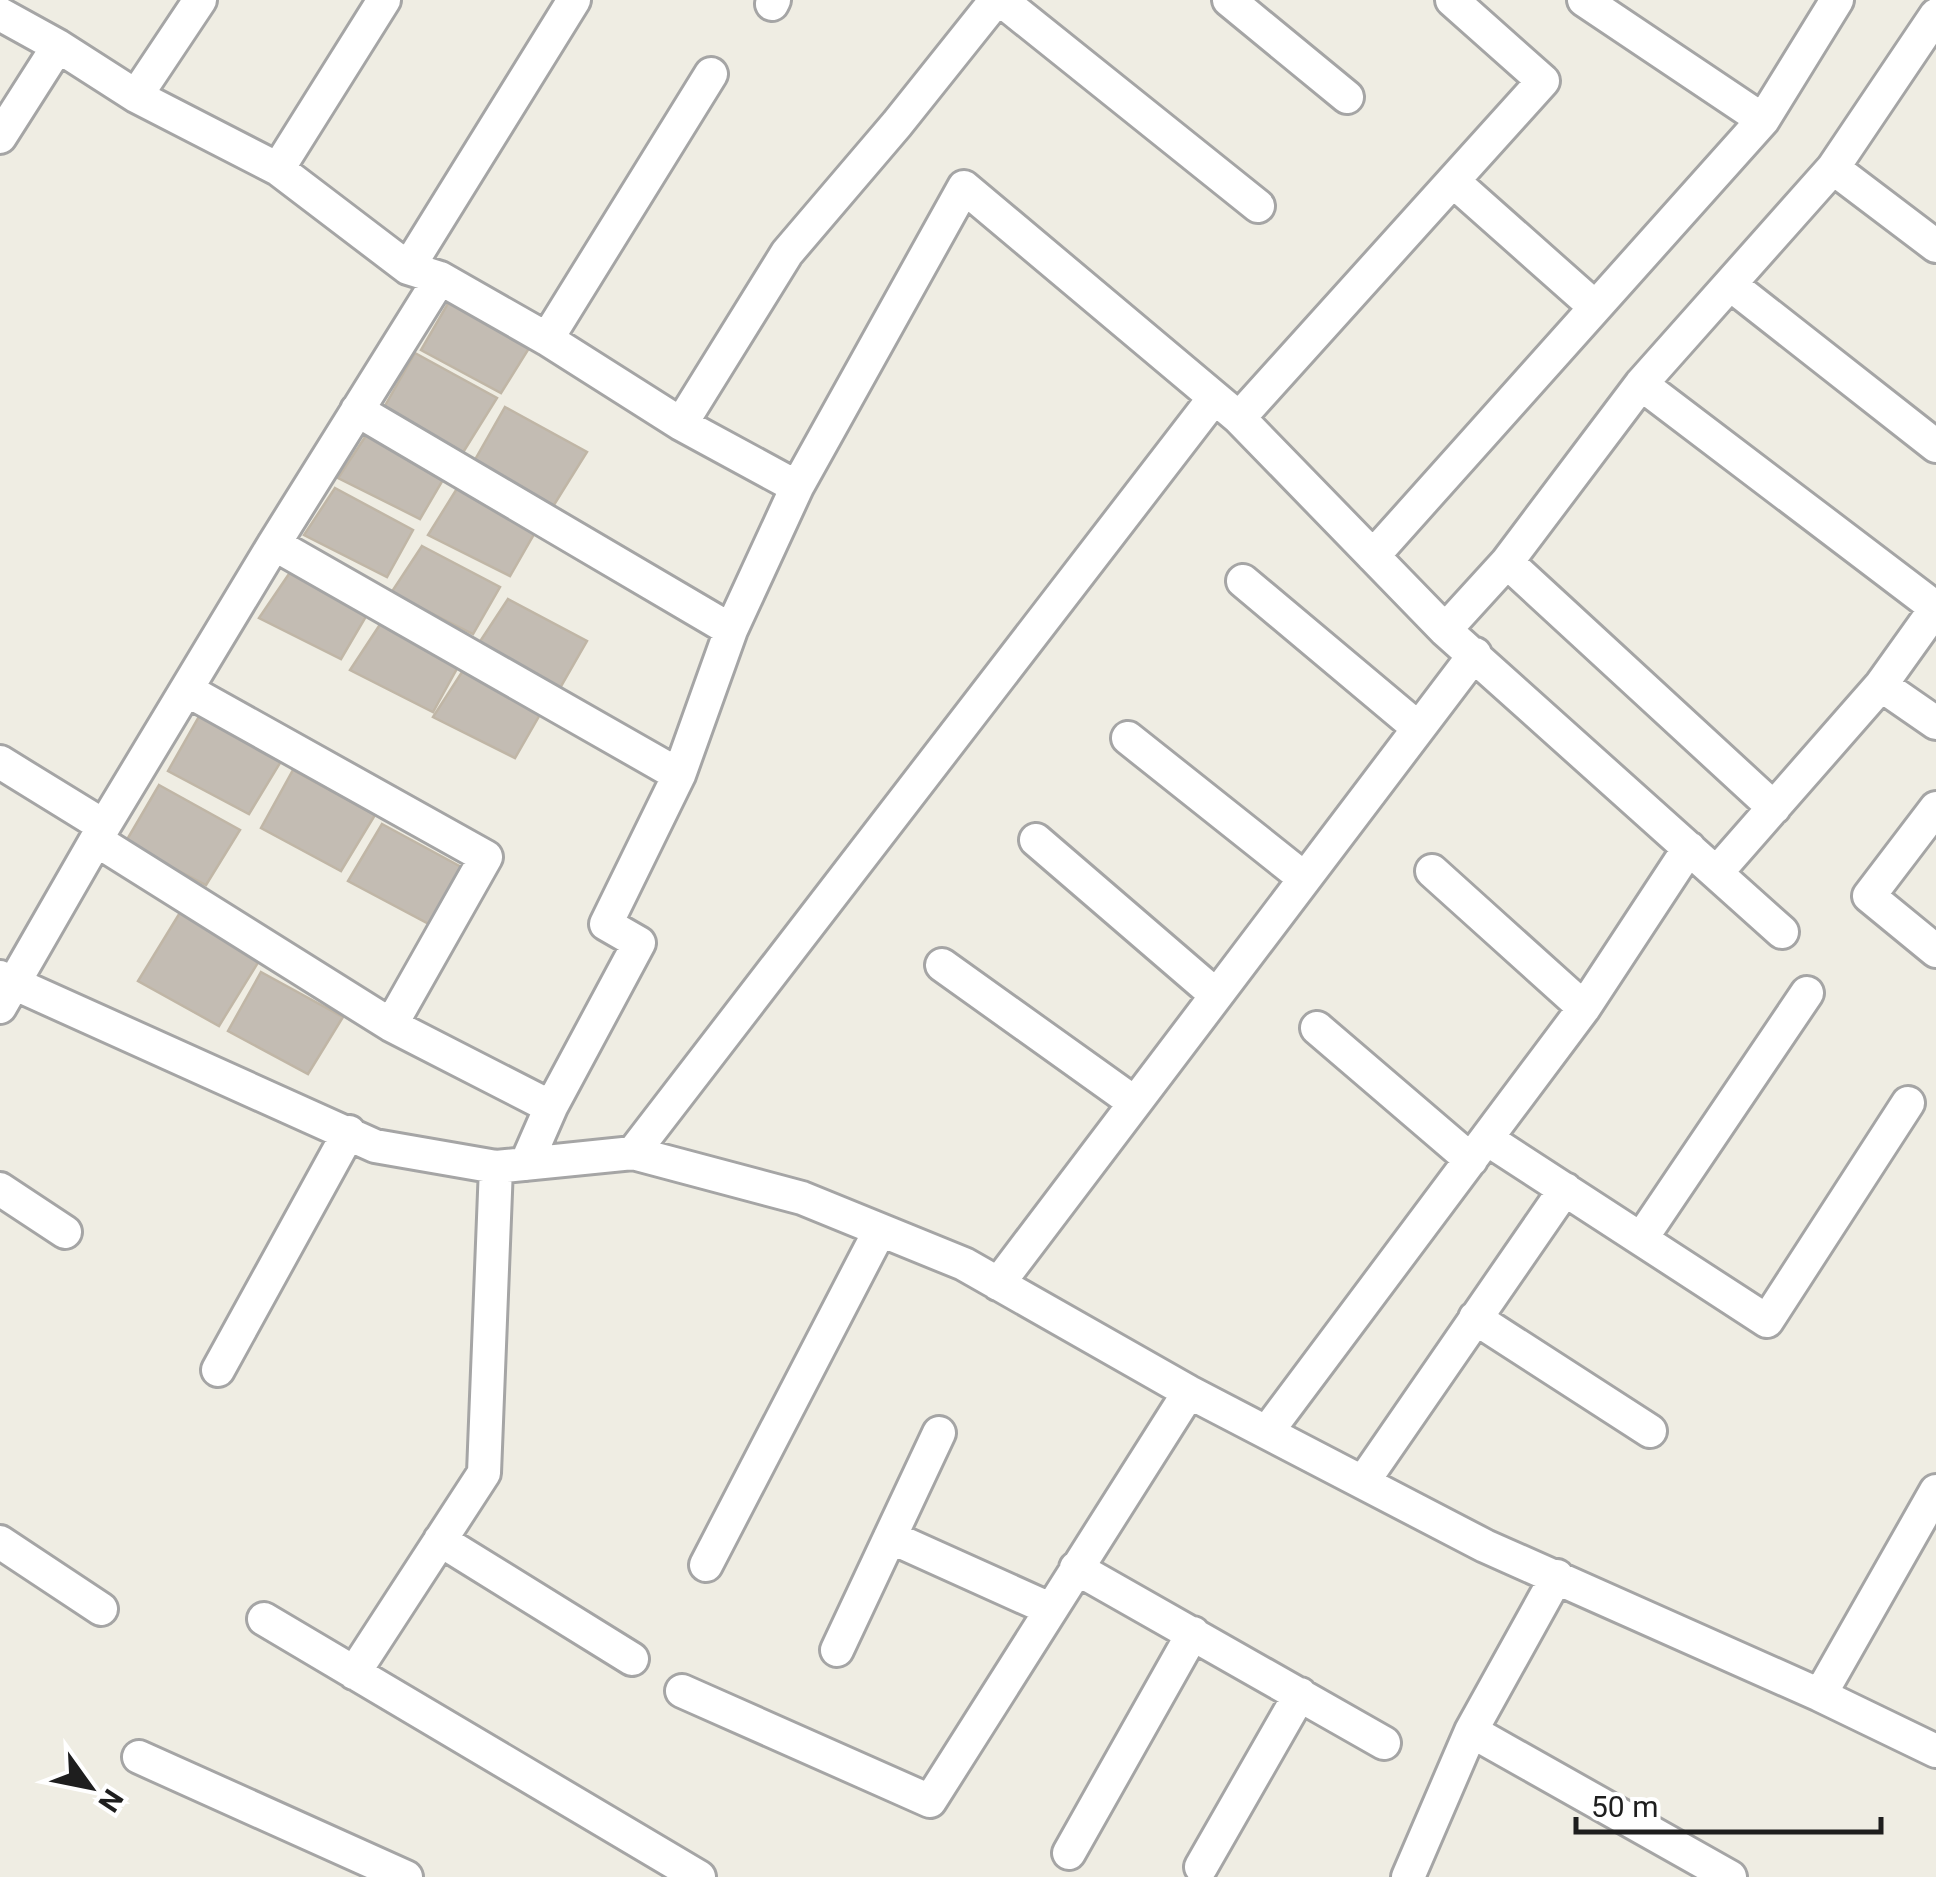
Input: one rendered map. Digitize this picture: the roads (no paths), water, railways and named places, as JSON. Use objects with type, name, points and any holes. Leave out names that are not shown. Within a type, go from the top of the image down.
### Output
[{"type":"street","points":[[136,96],[200,0]]},
{"type":"street","points":[[278,169],[384,0]]},
{"type":"street","points":[[408,268],[574,0]]},
{"type":"street","points":[[681,424],[786,253],[998,0],[1258,206]]},
{"type":"street","points":[[1229,0],[1347,96]]},
{"type":"street","points":[[633,1153],[1227,408],[1454,181],[1543,82],[1452,0]]},
{"type":"street","points":[[1584,0],[1763,120]]},
{"type":"street","points":[[1373,556],[1763,120],[1837,0]]},
{"type":"street","points":[[10,11],[136,96],[278,169],[408,268],[440,278],[681,424],[797,487]]},
{"type":"street","points":[[1445,630],[1507,562],[1640,384],[1833,168],[1936,14]]},
{"type":"street","points":[[0,137],[58,46]]},
{"type":"street","points":[[547,340],[712,74]]},
{"type":"street","points":[[1833,168],[1936,246]]},
{"type":"street","points":[[1454,181],[1595,308]]},
{"type":"street","points":[[354,1672],[484,1473],[511,1166],[551,1107],[639,943],[606,924],[679,775],[731,630],[797,487],[964,188],[1227,408],[1445,630],[1782,932]]},
{"type":"street","points":[[440,278],[5,989],[376,1146],[511,1166],[633,1153],[802,1198],[964,1264],[1189,1392],[1486,1546],[1820,1694],[1936,1751]]},
{"type":"street","points":[[1731,285],[1936,446]]},
{"type":"street","points":[[1640,384],[1936,608],[1881,686],[1718,871]]},
{"type":"street","points":[[358,410],[731,630]]},
{"type":"street","points":[[274,544],[679,775]]},
{"type":"street","points":[[1507,562],[1774,808]]},
{"type":"street","points":[[1243,581],[1418,727]]},
{"type":"street","points":[[998,1284],[1474,654]]},
{"type":"street","points":[[1881,686],[1936,723]]},
{"type":"street","points":[[188,690],[486,857],[390,1025]]},
{"type":"street","points":[[1128,738],[1304,878]]},
{"type":"street","points":[[0,762],[390,1025],[551,1107]]},
{"type":"street","points":[[1936,808],[1869,896],[1936,951]]},
{"type":"street","points":[[1036,840],[1216,995]]},
{"type":"street","points":[[1267,1432],[1584,1008],[1689,848]]},
{"type":"street","points":[[1432,871],[1584,1008]]},
{"type":"street","points":[[942,966],[1135,1103]]},
{"type":"street","points":[[1641,1239],[1807,993]]},
{"type":"street","points":[[1317,1028],[1479,1149],[1564,1189],[1767,1320],[1908,1103]]},
{"type":"street","points":[[218,1370],[348,1132]]},
{"type":"street","points":[[0,1189],[65,1232]]},
{"type":"street","points":[[1363,1482],[1564,1189]]},
{"type":"street","points":[[706,1565],[880,1230]]},
{"type":"street","points":[[1475,1318],[1650,1431]]},
{"type":"street","points":[[682,1691],[930,1801],[1189,1392]]},
{"type":"street","points":[[836,1650],[939,1433]]},
{"type":"street","points":[[1820,1694],[1936,1491]]},
{"type":"street","points":[[890,1537],[1050,1609]]},
{"type":"street","points":[[440,1540],[632,1659]]},
{"type":"street","points":[[0,1542],[101,1610]]},
{"type":"street","points":[[1076,1568],[1384,1743]]},
{"type":"street","points":[[1408,1877],[1471,1731],[1557,1576]]},
{"type":"street","points":[[264,1619],[699,1877]]},
{"type":"street","points":[[1069,1852],[1192,1633]]},
{"type":"street","points":[[1201,1867],[1300,1694]]},
{"type":"street","points":[[1471,1731],[1730,1877]]},
{"type":"street","points":[[139,1757],[406,1877]]}]
